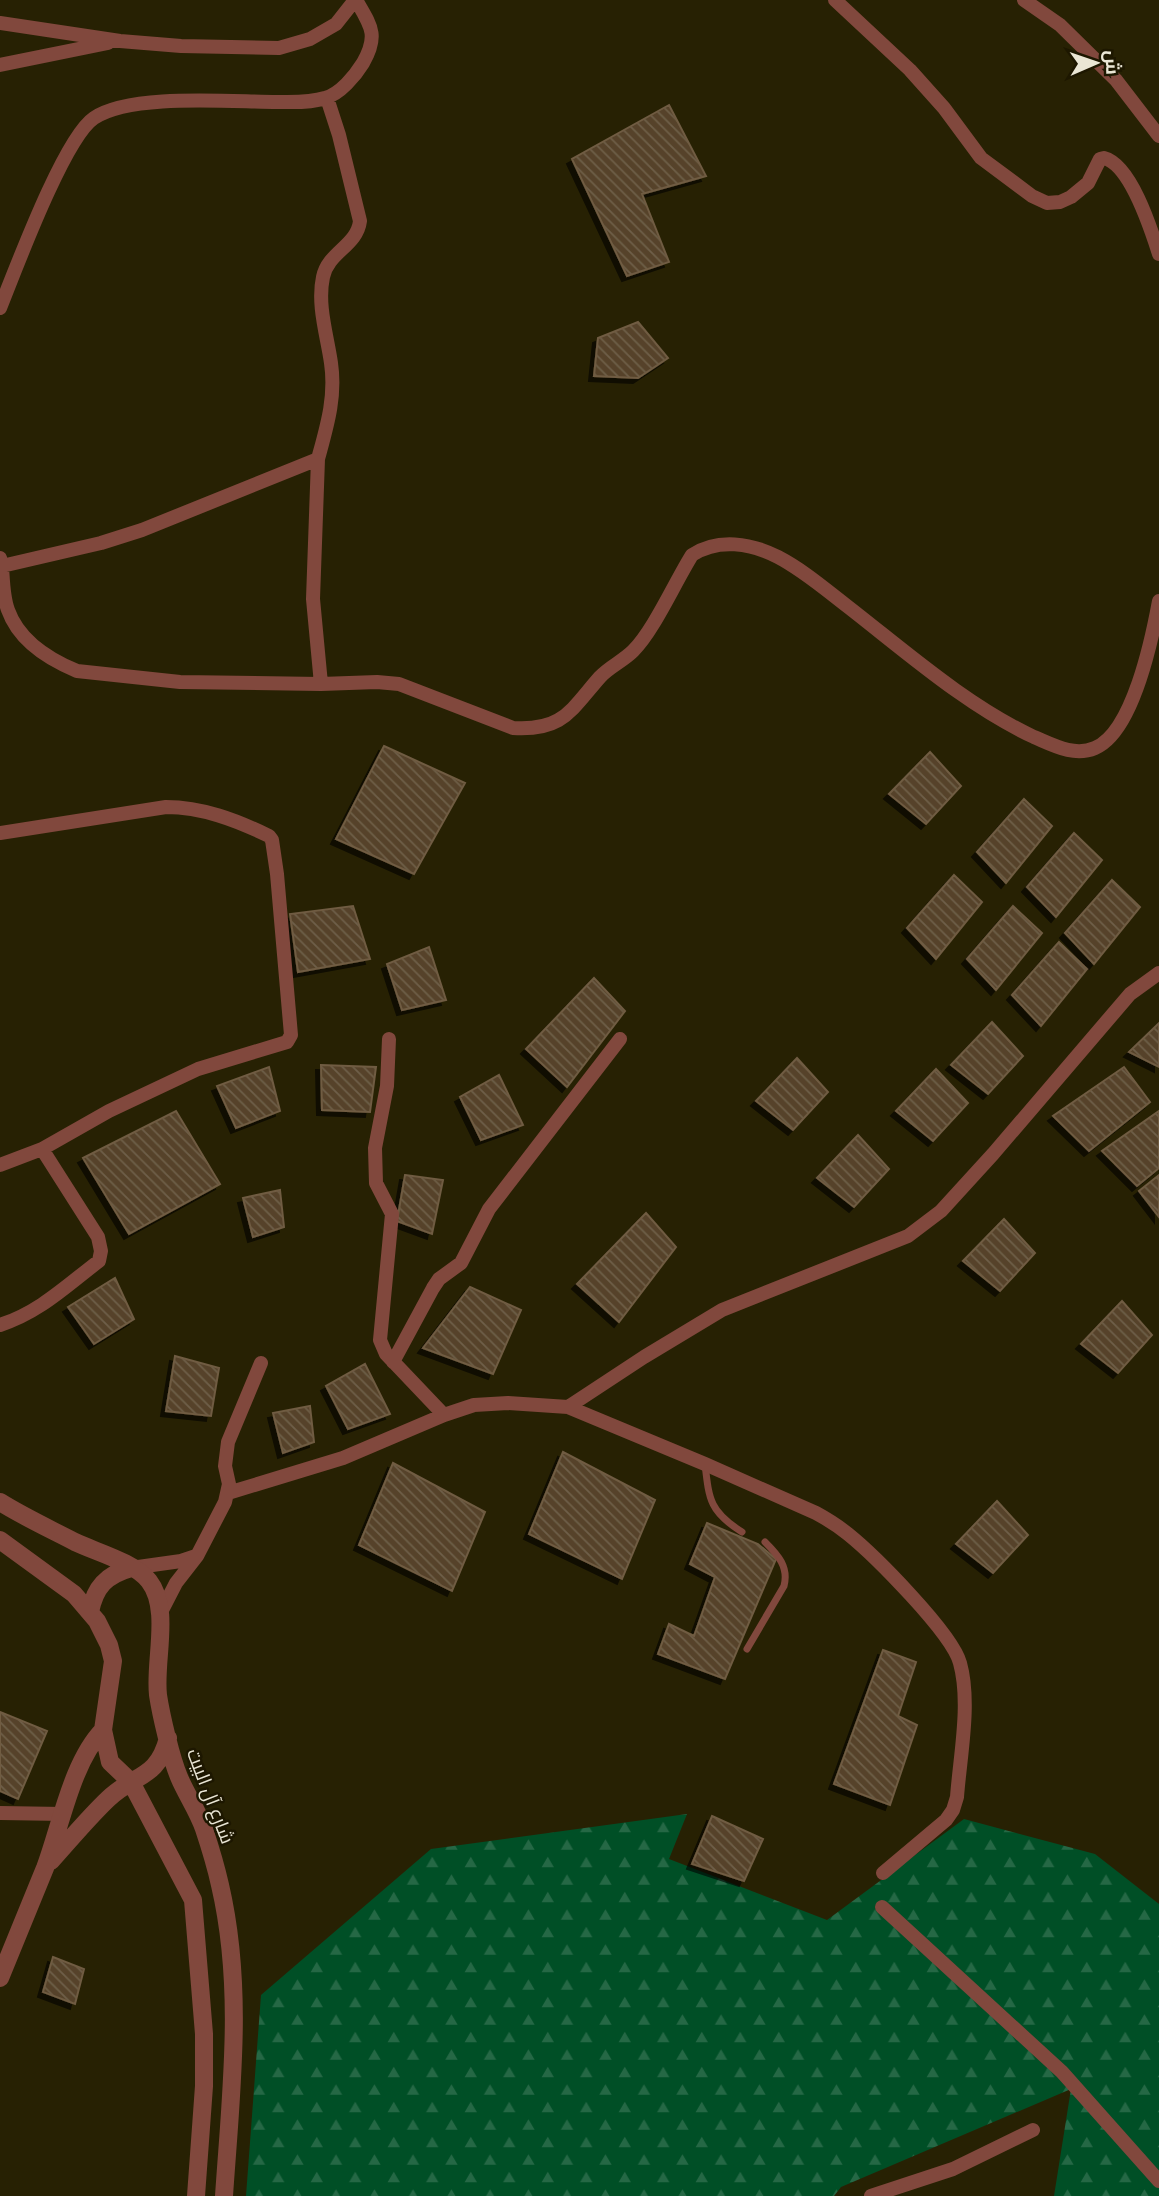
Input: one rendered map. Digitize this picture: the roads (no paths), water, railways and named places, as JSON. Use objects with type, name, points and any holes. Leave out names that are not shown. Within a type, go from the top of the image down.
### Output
[{"type":"street","points":[[0,23],[120,41],[181,46],[279,48],[310,38],[336,24],[356,0],[372,29],[373,40],[355,76],[327,98],[302,102],[151,101],[107,112],[91,119],[70,149],[56,178],[0,308]]},
{"type":"street","points":[[835,0],[910,70],[944,108],[981,158],[1032,196],[1047,203],[1071,198],[1088,183],[1100,159],[1113,161],[1136,195],[1159,254]]},
{"type":"street","points":[[1024,0],[1060,25],[1116,80],[1159,136]]},
{"type":"street","points":[[0,65],[120,41]]},
{"type":"street","points":[[321,684],[313,599],[318,459],[332,405],[331,366],[322,310],[323,277],[329,260],[357,235],[359,221],[339,135],[327,98]]},
{"type":"street","points":[[318,459],[142,530],[102,543],[1,562],[7,608],[15,626],[40,651],[77,671],[180,682],[321,684],[377,681],[399,684],[513,728],[527,729],[555,722],[576,707],[601,675],[634,651],[692,555],[702,549],[725,543],[750,547],[777,556],[981,706],[1019,730],[1052,745],[1083,751],[1096,748],[1108,738],[1121,720],[1143,674],[1159,601]]},
{"type":"street","points":[[0,833],[166,807],[209,812],[269,836],[277,873],[291,1039],[198,1069],[109,1111],[43,1149],[0,1165]]},
{"type":"street","points":[[569,1407],[666,1343],[722,1310],[908,1236],[920,1228],[940,1211],[993,1154],[1130,994],[1159,973]]},
{"type":"street","points":[[389,1039],[387,1086],[376,1134],[375,1157],[376,1183],[392,1214],[380,1340],[383,1350],[393,1362],[444,1415]]},
{"type":"street","points":[[393,1362],[439,1279],[461,1264],[489,1209],[620,1040]]},
{"type":"street","points":[[0,1325],[44,1305],[99,1261],[101,1251],[98,1237],[43,1149]]},
{"type":"street","points":[[160,1614],[176,1583],[197,1556],[228,1493],[225,1466],[228,1442],[261,1363]]},
{"type":"street","points":[[228,1493],[343,1458],[444,1415],[488,1402],[569,1407],[816,1513],[846,1532],[921,1607],[946,1637],[959,1660],[964,1689],[964,1713],[957,1797],[953,1810],[936,1829],[883,1873]]},
{"type":"street","name":"شارع آل البيت","points":[[0,1502],[146,1577],[159,1599],[158,1695],[177,1774],[203,1827],[220,1885],[231,1942],[234,1975],[232,2085],[224,2196]]},
{"type":"street","points":[[0,1540],[65,1586],[90,1612],[109,1645],[113,1661],[103,1730],[110,1762],[131,1782],[193,1900],[204,2034],[204,2086],[196,2196]]},
{"type":"street","points":[[90,1612],[93,1596],[102,1583],[115,1573],[197,1556]]},
{"type":"street","points":[[0,1978],[45,1868],[84,1754],[103,1730]]},
{"type":"street","points":[[45,1868],[117,1790],[145,1776],[156,1766],[164,1753],[168,1738]]},
{"type":"street","points":[[0,1812],[64,1814]]},
{"type":"street","points":[[882,1907],[1062,2072],[1159,2181]]},
{"type":"street","points":[[871,2196],[953,2169],[1033,2130]]},
{"type":"lane","points":[[705,1464],[709,1499],[724,1521],[742,1532]]},
{"type":"lane","points":[[747,1649],[787,1577],[778,1556],[765,1542]]}]
